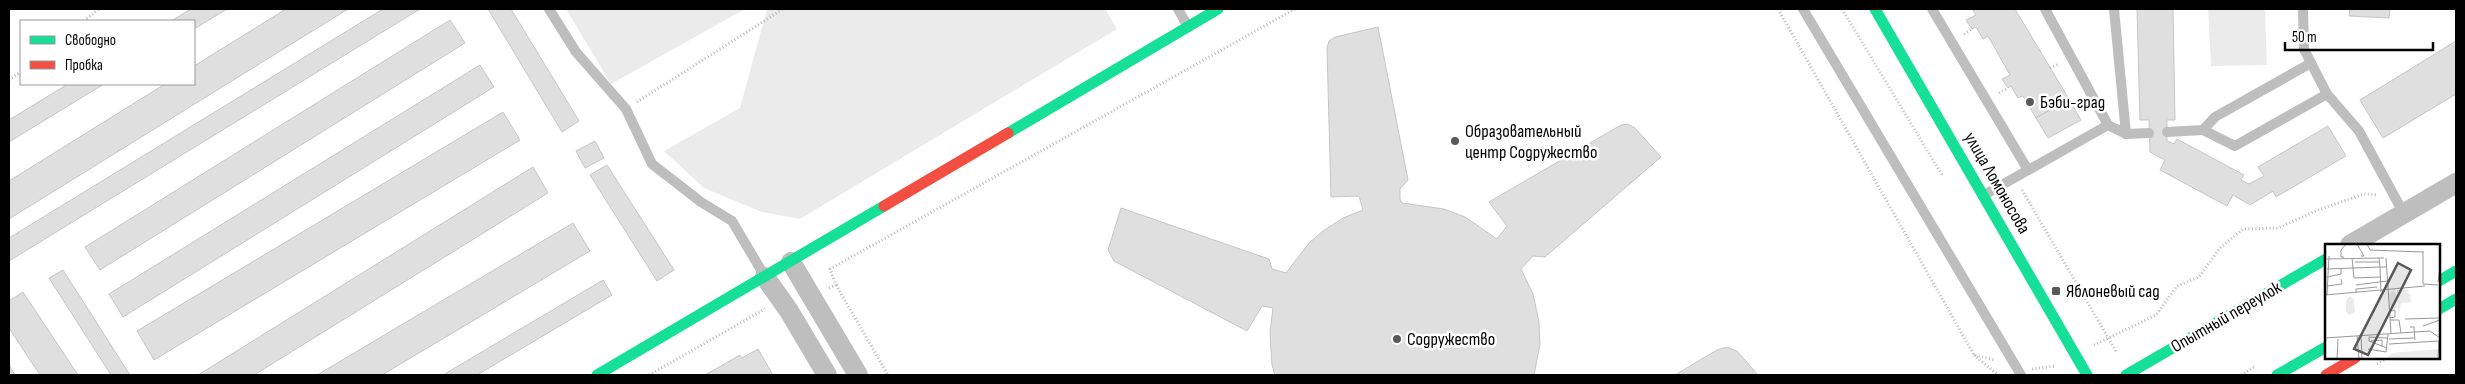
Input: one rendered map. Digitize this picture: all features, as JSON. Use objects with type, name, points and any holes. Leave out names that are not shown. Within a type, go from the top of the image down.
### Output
[{"type":"street","points":[[597,375],[1218,9]]},
{"type":"street","name":"улица Ломоносова","points":[[1875,9],[2087,375]]},
{"type":"street","points":[[2352,244],[2456,183]]},
{"type":"street","name":"Опытный переулок","points":[[2126,375],[2325,260]]},
{"type":"street","points":[[791,262],[858,375]]},
{"type":"street","points":[[2440,280],[2456,271]]},
{"type":"street","points":[[765,277],[789,311],[827,375]]},
{"type":"street","points":[[2440,308],[2456,299]]},
{"type":"street","points":[[2277,375],[2325,347]]},
{"type":"street","points":[[2326,375],[2354,359]]},
{"type":"lane","points":[[549,9],[576,52],[626,109],[652,164],[701,202],[732,221],[765,277]]},
{"type":"lane","points":[[1178,9],[1188,26]]},
{"type":"lane","points":[[1803,9],[2021,375]]},
{"type":"lane","points":[[1932,9],[2028,170]]},
{"type":"lane","points":[[2045,9],[2108,125],[2126,134],[2149,133]]},
{"type":"lane","points":[[2114,9],[2126,134]]},
{"type":"lane","points":[[2303,9],[2304,49],[2328,94],[2359,131],[2404,214]]},
{"type":"lane","points":[[2203,130],[2216,117],[2311,63]]},
{"type":"lane","points":[[2167,132],[2203,130],[2235,146],[2328,94]]},
{"type":"lane","points":[[1984,195],[2108,125]]},
{"type":"path","points":[[85,20],[99,9]]},
{"type":"path","points":[[654,92],[783,9]]},
{"type":"path","points":[[888,375],[836,285],[830,269],[1295,9]]},
{"type":"path","points":[[1778,9],[1974,355],[1998,375]]},
{"type":"path","points":[[9,80],[20,73]]},
{"type":"path","points":[[2108,337],[2156,315],[2177,286],[2200,277],[2220,248],[2243,229],[2278,228],[2318,210],[2364,194],[2393,196]]},
{"type":"path","points":[[814,298],[836,285]]},
{"type":"path","points":[[649,375],[769,307],[789,311]]},
{"type":"path","points":[[1974,355],[2032,369],[2056,366]]},
{"type":"shaded area","points":[[566,9],[745,9],[611,84]]},
{"type":"shaded area","points":[[767,9],[1105,9],[1117,29],[800,219],[762,212],[704,188],[664,151],[740,108]]},
{"type":"shaded area","points":[[2208,9],[2265,9],[2267,65],[2211,66]]},
{"type":"building","points":[[191,9],[227,9],[195,28],[195,20],[173,20]]},
{"type":"building","points":[[286,9],[348,9],[9,219],[9,181],[163,85],[195,85],[195,65]]},
{"type":"building","points":[[383,9],[420,9],[9,261],[9,238]]},
{"type":"building","points":[[488,9],[511,9],[579,121],[562,132]]},
{"type":"building","points":[[1972,9],[2015,9],[2069,99],[2036,118],[2023,96],[2018,98],[2011,86],[2008,88],[2002,79],[2010,75],[1988,36],[1983,39],[1976,27],[1972,29],[1966,20],[1976,15]]},
{"type":"building","points":[[2137,9],[2173,9],[2175,120],[2167,120],[2167,141],[2174,144],[2177,139],[2244,175],[2241,180],[2249,184],[2264,176],[2258,167],[2328,126],[2346,156],[2276,197],[2273,191],[2250,205],[2233,195],[2227,206],[2160,170],[2165,160],[2150,152],[2149,120],[2140,120]]},
{"type":"building","points":[[2350,9],[2390,9],[2389,18],[2349,16]]},
{"type":"building","points":[[450,20],[465,43],[100,270],[85,247]]},
{"type":"building","points":[[1378,27],[1408,180],[1400,189],[1402,203],[1444,209],[1465,217],[1497,239],[1507,226],[1489,202],[1621,125],[1628,124],[1635,128],[1661,157],[1545,257],[1533,256],[1521,269],[1533,294],[1539,322],[1540,344],[1534,375],[1275,375],[1272,365],[1270,332],[1273,308],[1262,306],[1247,331],[1114,261],[1108,250],[1121,208],[1269,259],[1272,269],[1286,273],[1309,243],[1323,231],[1343,218],[1363,210],[1359,196],[1331,197],[1327,48],[1329,41],[1335,37]]},
{"type":"building","points":[[2456,41],[2456,94],[2383,138],[2360,100]]},
{"type":"building","points":[[480,65],[494,87],[123,317],[109,294]]},
{"type":"building","points":[[66,85],[102,85],[9,142],[9,120]]},
{"type":"building","points":[[2069,99],[2081,120],[2048,138],[2036,118]]},
{"type":"building","points":[[503,112],[520,140],[154,360],[137,331]]},
{"type":"building","points":[[595,141],[604,158],[585,168],[576,151]]},
{"type":"building","points":[[607,165],[674,270],[657,281],[590,175]]},
{"type":"building","points":[[533,167],[548,193],[254,375],[198,375]]},
{"type":"building","points":[[573,223],[590,251],[382,375],[317,375]]},
{"type":"building","points":[[63,270],[130,375],[111,375],[49,278]]},
{"type":"building","points":[[603,280],[612,295],[477,375],[443,375]]},
{"type":"building","points":[[23,292],[78,375],[40,375],[9,328],[9,301]]},
{"type":"building","points":[[1727,347],[1737,351],[1758,375],[1675,375],[1717,350]]},
{"type":"building","points":[[758,349],[773,375],[705,375],[740,355],[742,358]]},
{"type":"building","points":[[9,365],[15,375],[9,375]]},
{"type":"traffic: fast","points":[[1008,133],[1218,9]]},
{"type":"traffic: fast","points":[[1875,9],[2087,375]]},
{"type":"traffic: fast","points":[[597,375],[884,206]]},
{"type":"traffic: fast","points":[[2126,375],[2325,260]]},
{"type":"traffic: fast","points":[[2440,280],[2456,271]]},
{"type":"traffic: fast","points":[[2440,308],[2456,299]]},
{"type":"traffic: fast","points":[[2277,375],[2325,348]]},
{"type":"traffic: jam","points":[[884,206],[1008,133]]},
{"type":"traffic: jam","points":[[2326,375],[2353,359]]},
{"type":"place","name":"Бэби-град","points":[[2030,102]]},
{"type":"place","name":"Образовательный центр Содружество","points":[[1455,141]]},
{"type":"place","name":"Яблоневый сад","points":[[2056,291]]},
{"type":"place","name":"Содружество","points":[[1397,339]]}]
